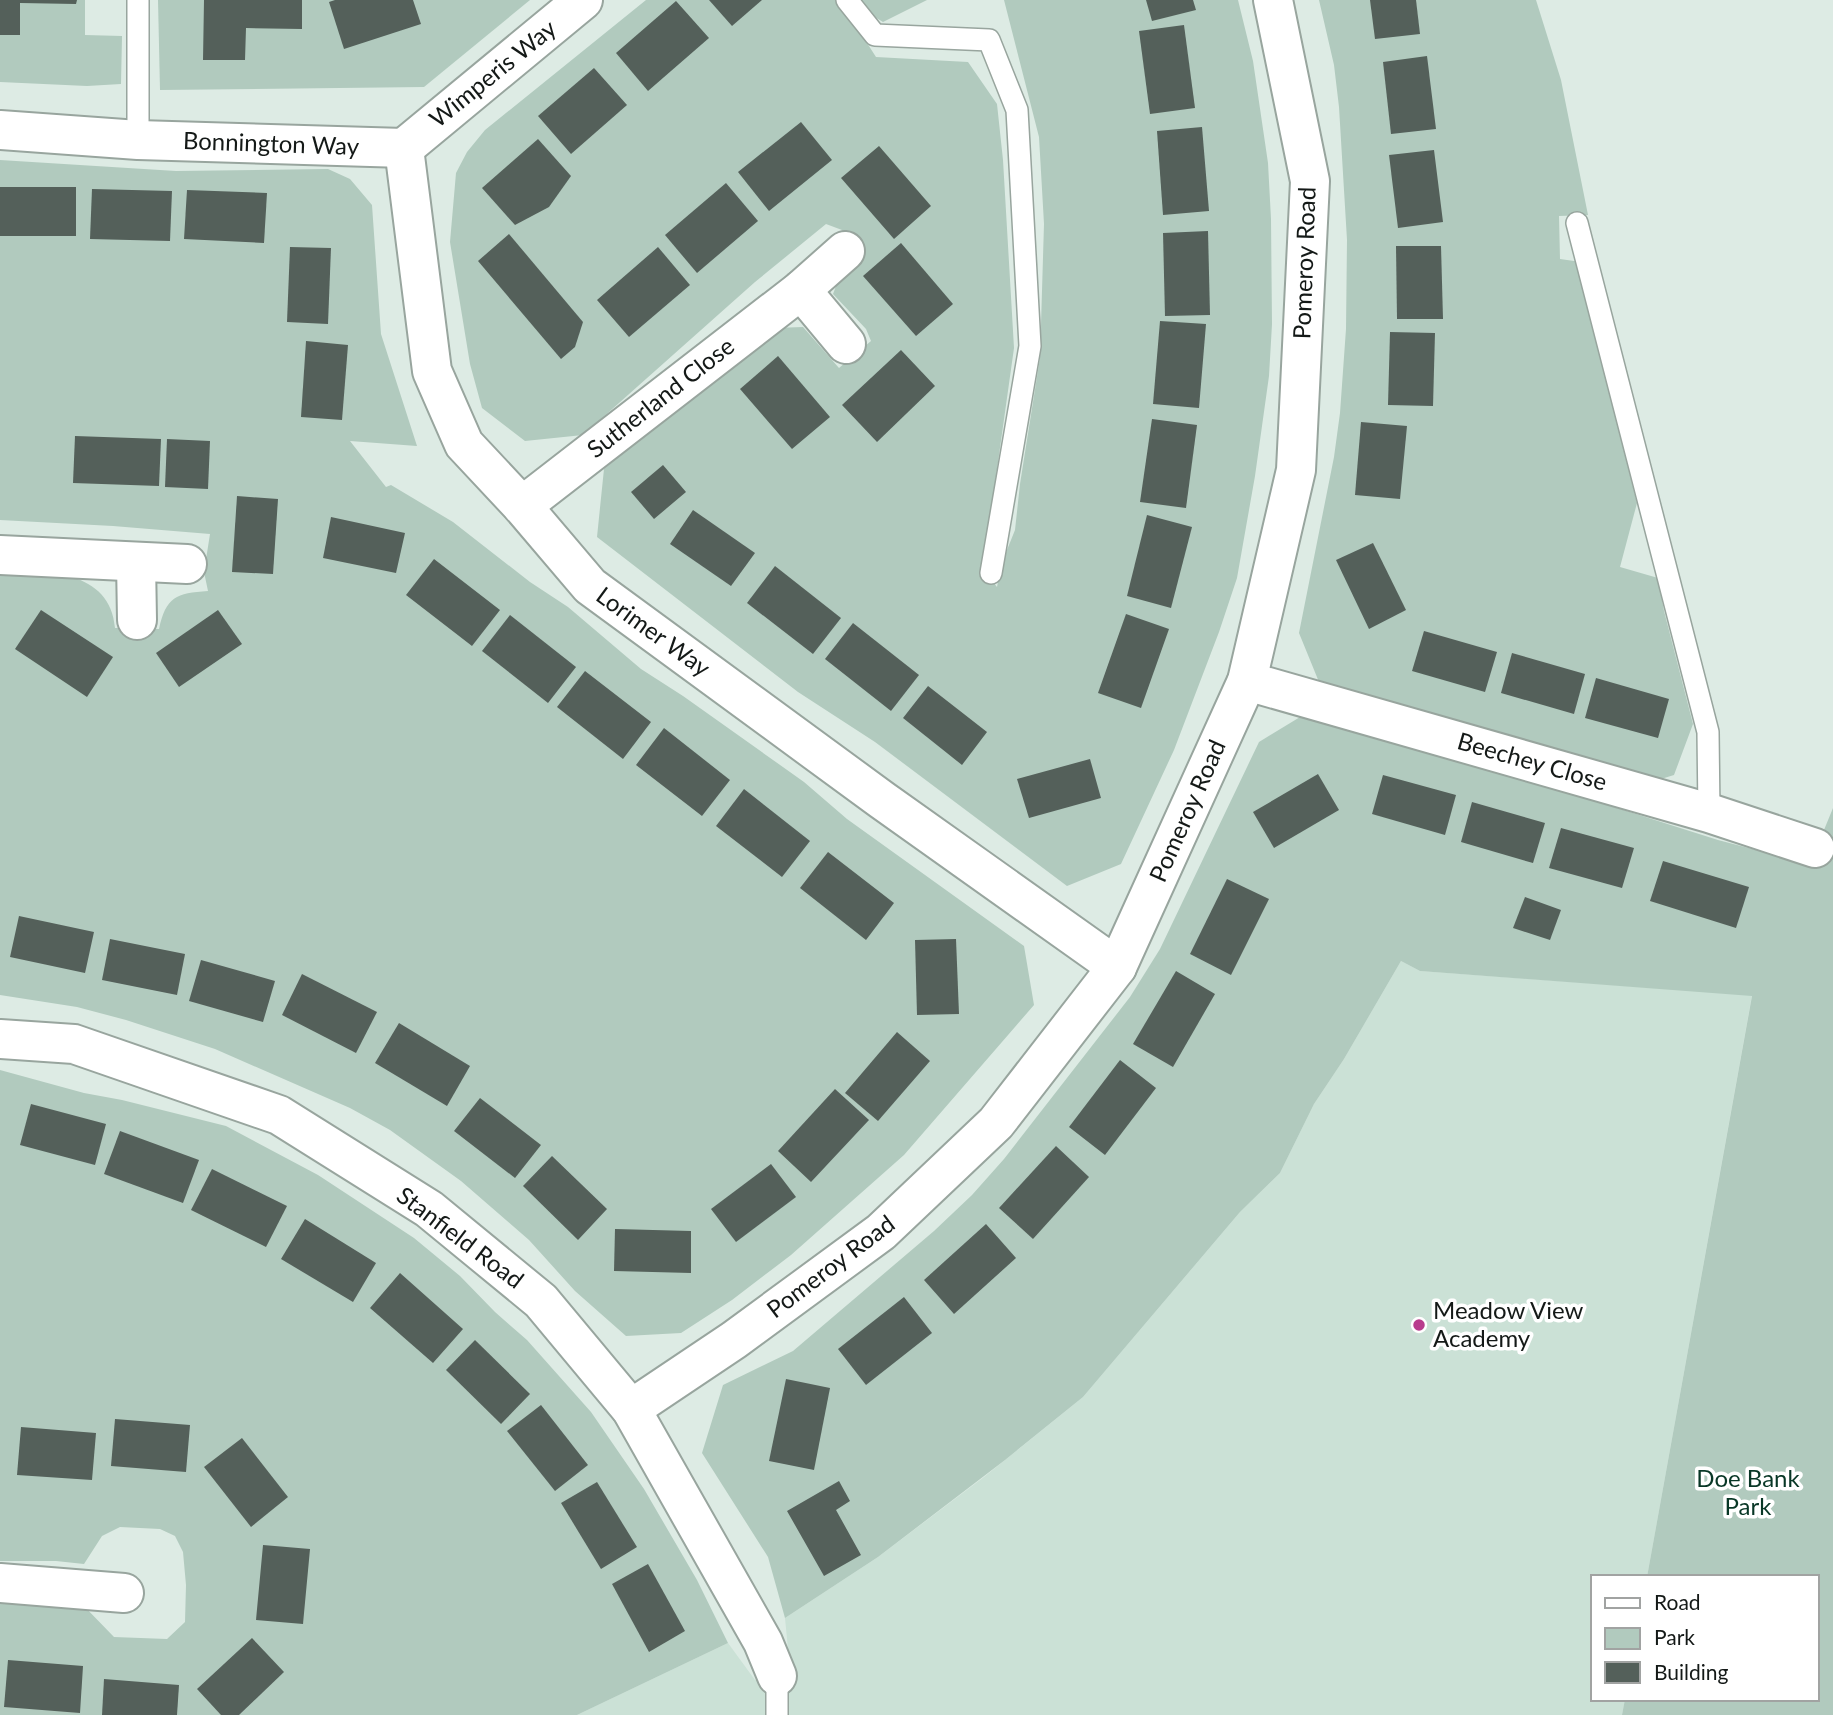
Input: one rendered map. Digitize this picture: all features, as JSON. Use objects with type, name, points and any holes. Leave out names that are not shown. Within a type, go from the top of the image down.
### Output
[{"type":"street","name":"Wimperis Way","points":[[404,148],[583,0]]},
{"type":"street","name":"Pomeroy Road","points":[[631,1409],[734,1340],[881,1232],[996,1124],[1117,967],[1247,681],[1296,470],[1310,181],[1273,0]]},
{"type":"street","name":"Bonnington Way","points":[[0,130],[138,140],[404,148]]},
{"type":"street","name":"Lorimer Way","points":[[404,148],[432,371],[464,444],[522,506],[590,586],[882,800],[1117,967]]},
{"type":"street","name":"Sutherland Close","points":[[522,506],[801,290],[845,251]]},
{"type":"street","points":[[801,290],[846,344]]},
{"type":"street","points":[[0,555],[187,564]]},
{"type":"street","points":[[136,562],[137,620]]},
{"type":"street","name":"Beechey Close","points":[[1247,681],[1709,813],[1815,848]]},
{"type":"street","name":"Stanfield Road","points":[[0,1039],[74,1044],[279,1115],[429,1209],[541,1301],[631,1409],[770,1659]]},
{"type":"street","points":[[0,1583],[124,1593]]},
{"type":"lane","points":[[138,0],[138,140]]},
{"type":"lane","points":[[848,0],[875,35],[989,40],[1017,110],[1030,346],[991,573]]},
{"type":"lane","points":[[1577,223],[1708,732],[1709,813]]},
{"type":"lane","points":[[770,1659],[777,1715]]},
{"type":"shaded area","name":"Meadow View Academy","points":[[1401,961],[1420,971],[1752,995],[1647,1575],[1591,1575],[1591,1701],[1625,1701],[1622,1715],[577,1715],[728,1643],[755,1680],[777,1676],[790,1670],[785,1618],[878,1557],[984,1477],[1083,1397],[1240,1212],[1280,1173],[1314,1104],[1344,1059]]},
{"type":"green space","points":[[0,0],[85,0],[85,35],[122,36],[121,84],[87,86],[0,82]]},
{"type":"green space","points":[[158,0],[530,0],[424,87],[160,90]]},
{"type":"green space","points":[[646,0],[835,0],[876,57],[968,62],[997,104],[1014,348],[983,569],[997,587],[1001,565],[1015,530],[1040,358],[1044,224],[1039,137],[1004,0],[1238,0],[1253,61],[1268,163],[1272,324],[1269,376],[1237,578],[1174,750],[1121,864],[1067,886],[875,742],[798,692],[597,537],[604,469],[684,399],[774,328],[803,327],[839,368],[871,341],[866,329],[833,294],[844,265],[859,252],[842,230],[826,224],[755,282],[583,435],[525,441],[482,408],[470,364],[450,242],[456,173],[467,152],[485,130]]},
{"type":"green space","points":[[857,0],[927,0],[883,22],[865,11]]},
{"type":"green space","points":[[1319,0],[1536,0],[1561,80],[1588,215],[1559,216],[1560,259],[1588,263],[1585,282],[1595,336],[1637,503],[1620,567],[1658,578],[1693,724],[1674,775],[1648,783],[1319,682],[1299,633],[1334,457],[1340,413],[1346,329],[1347,240],[1339,107],[1334,65]]},
{"type":"green space","points":[[0,160],[176,171],[328,169],[350,179],[372,205],[381,334],[417,446],[350,441],[386,487],[391,485],[453,522],[530,582],[568,607],[641,669],[804,782],[847,819],[1024,946],[1034,1005],[904,1155],[791,1255],[732,1300],[681,1333],[626,1336],[575,1291],[529,1240],[461,1181],[390,1130],[350,1108],[215,1049],[126,1020],[77,1007],[0,995],[0,566],[73,577],[89,584],[102,595],[111,609],[115,628],[159,629],[165,610],[174,599],[188,593],[208,591],[204,572],[210,534],[0,520]]},
{"type":"green space","name":"Doe Bank Park","points":[[1305,714],[1436,751],[1526,781],[1569,789],[1614,807],[1718,840],[1810,864],[1833,808],[1833,1715],[1622,1715],[1625,1701],[1819,1701],[1819,1575],[1647,1575],[1752,996],[1420,971],[1401,961],[1344,1059],[1314,1104],[1280,1173],[1240,1212],[1083,1397],[878,1557],[785,1618],[768,1557],[702,1453],[723,1385],[793,1351],[934,1231],[972,1195],[1004,1159],[1130,997],[1160,949],[1259,742]]},
{"type":"green space","points":[[0,1070],[84,1093],[226,1126],[318,1175],[414,1238],[460,1276],[527,1340],[591,1412],[644,1489],[697,1580],[728,1643],[577,1715],[0,1715],[0,1598],[81,1603],[114,1637],[167,1639],[185,1622],[186,1585],[183,1552],[175,1536],[160,1529],[120,1527],[102,1536],[84,1564],[0,1561]]},
{"type":"building","points":[[0,0],[77,0],[76,4],[20,3],[20,35],[0,35]]},
{"type":"building","points":[[204,0],[302,0],[302,29],[246,28],[245,60],[203,60]]},
{"type":"building","points":[[413,0],[421,24],[344,49],[329,2]]},
{"type":"building","points":[[709,0],[762,0],[732,26]]},
{"type":"building","points":[[1146,0],[1193,0],[1196,10],[1152,21]]},
{"type":"building","points":[[1370,0],[1416,0],[1420,34],[1375,39]]},
{"type":"building","points":[[676,1],[709,38],[648,91],[616,53]]},
{"type":"building","points":[[1184,25],[1195,108],[1150,114],[1139,31]]},
{"type":"building","points":[[1427,56],[1436,129],[1391,134],[1383,62]]},
{"type":"building","points":[[594,68],[627,105],[571,154],[538,116]]},
{"type":"building","points":[[801,122],[832,160],[769,211],[738,172]]},
{"type":"building","points":[[1202,127],[1209,211],[1163,215],[1157,131]]},
{"type":"building","points":[[538,139],[571,176],[549,207],[515,225],[482,188]]},
{"type":"building","points":[[879,146],[931,206],[894,239],[841,178]]},
{"type":"building","points":[[1434,150],[1443,222],[1398,228],[1389,155]]},
{"type":"building","points":[[726,183],[758,221],[697,273],[665,235]]},
{"type":"building","points":[[0,187],[76,187],[76,236],[0,236]]},
{"type":"building","points":[[92,189],[172,191],[170,241],[90,239]]},
{"type":"building","points":[[187,190],[267,193],[264,243],[184,239]]},
{"type":"building","points":[[1208,231],[1210,315],[1165,316],[1163,233]]},
{"type":"building","points":[[509,234],[583,322],[575,347],[561,359],[478,261]]},
{"type":"building","points":[[901,243],[953,304],[916,336],[863,276]]},
{"type":"building","points":[[1396,246],[1441,246],[1443,319],[1397,319]]},
{"type":"building","points":[[290,247],[331,248],[328,324],[287,322]]},
{"type":"building","points":[[658,247],[690,285],[629,337],[597,300]]},
{"type":"building","points":[[1160,321],[1206,324],[1199,408],[1153,404]]},
{"type":"building","points":[[1390,332],[1435,333],[1433,406],[1388,405]]},
{"type":"building","points":[[306,341],[348,345],[342,420],[301,417]]},
{"type":"building","points":[[901,350],[935,386],[877,442],[842,405]]},
{"type":"building","points":[[778,356],[830,417],[792,449],[740,389]]},
{"type":"building","points":[[1152,419],[1197,425],[1186,508],[1140,502]]},
{"type":"building","points":[[1361,422],[1407,426],[1400,499],[1355,495]]},
{"type":"building","points":[[75,436],[161,439],[159,486],[73,483]]},
{"type":"building","points":[[167,439],[210,441],[208,489],[165,487]]},
{"type":"building","points":[[663,465],[686,492],[654,519],[631,492]]},
{"type":"building","points":[[237,496],[278,499],[273,574],[232,572]]},
{"type":"building","points":[[693,510],[755,553],[731,586],[670,544]]},
{"type":"building","points":[[1147,515],[1192,527],[1171,608],[1127,596]]},
{"type":"building","points":[[331,517],[405,533],[396,573],[323,558]]},
{"type":"building","points":[[1373,543],[1406,610],[1369,629],[1336,560]]},
{"type":"building","points":[[434,559],[500,610],[472,646],[406,595]]},
{"type":"building","points":[[775,566],[841,618],[813,654],[747,603]]},
{"type":"building","points":[[41,610],[113,657],[87,697],[15,649]]},
{"type":"building","points":[[218,610],[242,644],[179,687],[156,653]]},
{"type":"building","points":[[1126,614],[1169,629],[1141,708],[1098,693]]},
{"type":"building","points":[[510,615],[576,667],[548,703],[482,651]]},
{"type":"building","points":[[853,623],[919,675],[891,711],[825,659]]},
{"type":"building","points":[[1424,631],[1497,652],[1485,692],[1412,671]]},
{"type":"building","points":[[1512,653],[1585,674],[1574,714],[1501,693]]},
{"type":"building","points":[[585,671],[651,722],[623,759],[557,707]]},
{"type":"building","points":[[1596,678],[1669,699],[1658,738],[1585,718]]},
{"type":"building","points":[[928,686],[987,732],[962,765],[903,718]]},
{"type":"building","points":[[664,728],[730,780],[702,816],[636,765]]},
{"type":"building","points":[[1090,759],[1101,798],[1029,818],[1017,779]]},
{"type":"building","points":[[1318,774],[1339,810],[1274,848],[1253,812]]},
{"type":"building","points":[[1383,775],[1456,795],[1445,835],[1372,814]]},
{"type":"building","points":[[744,789],[810,841],[782,877],[716,826]]},
{"type":"building","points":[[1472,802],[1545,823],[1533,863],[1461,842]]},
{"type":"building","points":[[1561,828],[1634,848],[1622,888],[1549,868]]},
{"type":"building","points":[[828,852],[894,903],[866,940],[800,888]]},
{"type":"building","points":[[1663,861],[1749,887],[1736,928],[1650,901]]},
{"type":"building","points":[[1227,879],[1269,899],[1231,975],[1190,954]]},
{"type":"building","points":[[1525,897],[1561,910],[1550,940],[1513,928]]},
{"type":"building","points":[[19,916],[94,932],[85,973],[10,957]]},
{"type":"building","points":[[110,939],[185,954],[177,995],[102,980]]},
{"type":"building","points":[[956,939],[959,1014],[917,1015],[915,940]]},
{"type":"building","points":[[201,960],[275,981],[263,1022],[189,1001]]},
{"type":"building","points":[[1176,971],[1215,994],[1173,1067],[1133,1044]]},
{"type":"building","points":[[302,974],[377,1012],[356,1053],[282,1015]]},
{"type":"building","points":[[399,1023],[470,1066],[447,1106],[375,1063]]},
{"type":"building","points":[[897,1032],[930,1061],[878,1121],[845,1093]]},
{"type":"building","points":[[1120,1060],[1156,1088],[1105,1155],[1069,1127]]},
{"type":"building","points":[[835,1089],[869,1120],[811,1182],[778,1151]]},
{"type":"building","points":[[480,1098],[541,1145],[515,1178],[454,1131]]},
{"type":"building","points":[[31,1104],[106,1124],[95,1165],[20,1145]]},
{"type":"building","points":[[120,1131],[199,1160],[183,1203],[104,1174]]},
{"type":"building","points":[[1056,1146],[1089,1177],[1033,1239],[999,1208]]},
{"type":"building","points":[[552,1156],[607,1209],[578,1240],[523,1186]]},
{"type":"building","points":[[771,1164],[796,1197],[736,1242],[711,1209]]},
{"type":"building","points":[[212,1169],[287,1206],[266,1247],[191,1210]]},
{"type":"building","points":[[305,1219],[376,1263],[353,1302],[281,1259]]},
{"type":"building","points":[[986,1224],[1016,1258],[954,1314],[924,1280]]},
{"type":"building","points":[[615,1229],[691,1231],[691,1273],[614,1271]]},
{"type":"building","points":[[400,1273],[463,1329],[433,1363],[370,1308]]},
{"type":"building","points":[[904,1297],[932,1333],[866,1385],[838,1349]]},
{"type":"building","points":[[475,1340],[530,1394],[501,1424],[446,1370]]},
{"type":"building","points":[[786,1379],[830,1388],[814,1470],[769,1461]]},
{"type":"building","points":[[541,1405],[588,1465],[555,1491],[507,1431]]},
{"type":"building","points":[[115,1419],[190,1425],[186,1472],[111,1466]]},
{"type":"building","points":[[21,1427],[96,1433],[92,1480],[17,1475]]},
{"type":"building","points":[[242,1438],[288,1497],[251,1527],[204,1467]]},
{"type":"building","points":[[839,1481],[850,1501],[836,1510],[861,1555],[824,1576],[787,1511]]},
{"type":"building","points":[[597,1482],[637,1547],[601,1569],[561,1503]]},
{"type":"building","points":[[263,1545],[310,1549],[303,1624],[256,1620]]},
{"type":"building","points":[[648,1564],[685,1631],[649,1652],[612,1584]]},
{"type":"building","points":[[252,1638],[284,1672],[239,1715],[221,1715],[197,1689]]},
{"type":"building","points":[[8,1660],[83,1666],[80,1713],[4,1707]]},
{"type":"building","points":[[104,1679],[179,1685],[177,1715],[102,1715]]},
{"type":"place","name":"Meadow View Academy","points":[[1419,1325]]}]
